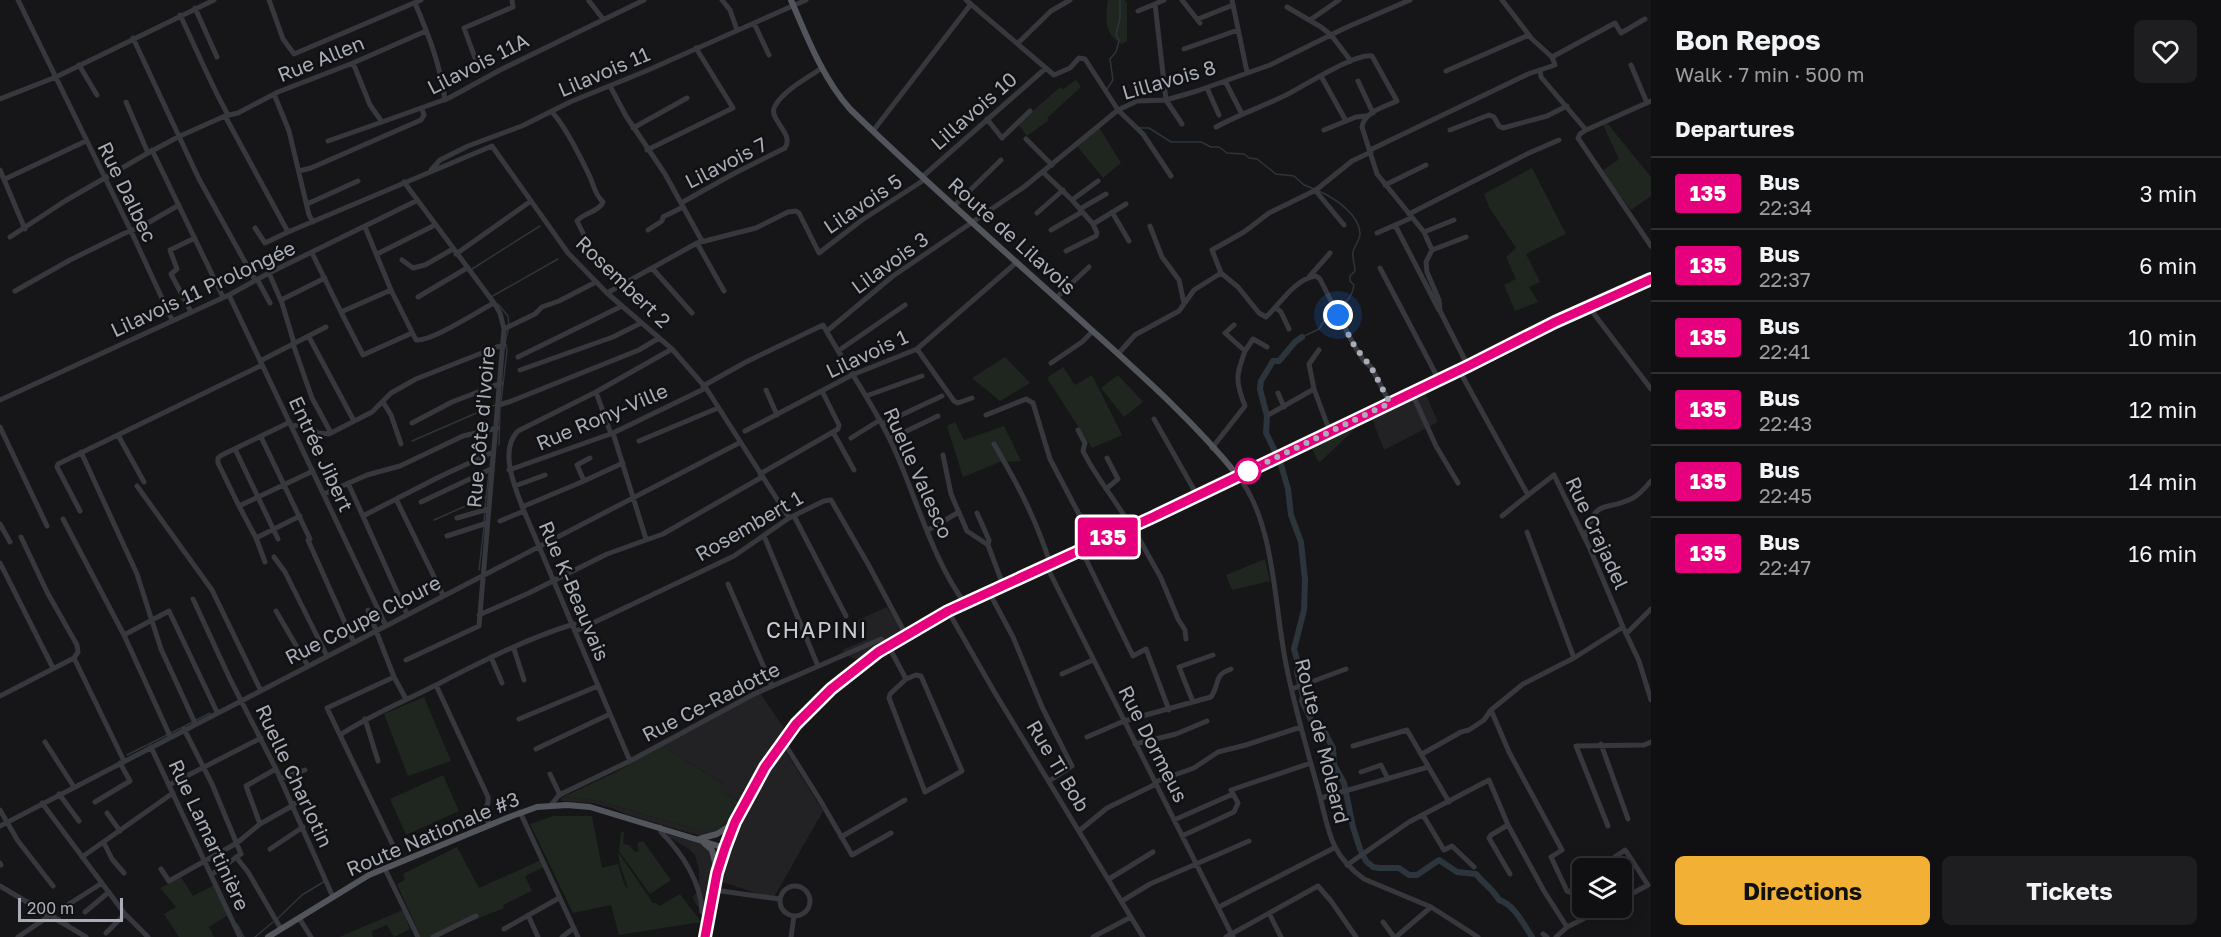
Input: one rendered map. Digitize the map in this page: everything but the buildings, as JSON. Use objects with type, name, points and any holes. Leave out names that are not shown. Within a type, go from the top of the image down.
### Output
[{"type":"main road","name":"Route de Lilavois","points":[[793,3],[822,68],[841,99],[923,178],[1118,354],[1238,476]]},
{"type":"main road","points":[[705,937],[717,873],[725,848],[735,822],[765,767],[783,741],[831,689],[888,645],[948,611],[1238,476],[1588,306],[1650,281]]},
{"type":"main road","name":"Route Nationale #3","points":[[268,937],[369,875],[520,812],[551,805],[590,807],[725,848]]},
{"type":"main road","points":[[699,839],[724,831],[735,822]]},
{"type":"main road","points":[[699,839],[712,850],[717,873]]},
{"type":"street","name":"Rue Dalbec","points":[[18,0],[172,320]]},
{"type":"street","points":[[0,99],[56,77],[214,0]]},
{"type":"street","points":[[269,0],[283,39],[294,54],[418,1],[442,75],[445,100]]},
{"type":"street","points":[[475,58],[464,28],[513,7],[512,0]]},
{"type":"street","name":"Lilavois 11A","points":[[328,141],[445,100],[500,69],[644,0]]},
{"type":"street","points":[[722,0],[730,10],[737,30]]},
{"type":"street","name":"Lilavois 11","points":[[430,171],[440,160],[754,23],[793,3],[806,0]]},
{"type":"street","points":[[1018,43],[1051,11],[1068,0]]},
{"type":"street","points":[[1182,0],[1199,21],[1233,3],[1247,72]]},
{"type":"street","points":[[1310,20],[1339,0]]},
{"type":"street","name":"Lillavois 8","points":[[973,222],[1043,172],[1118,110],[1137,101],[1166,100],[1207,88],[1282,60],[1408,0]]},
{"type":"street","points":[[1330,253],[1316,273],[1301,281],[1266,317],[1262,316],[1238,287],[1221,273],[1212,250],[1244,232],[1269,213],[1315,190],[1352,160],[1528,74],[1555,65],[1552,57],[1529,35],[1502,0]]},
{"type":"street","points":[[589,1],[603,19]]},
{"type":"street","points":[[873,131],[969,2],[1055,75],[1070,68],[1079,58],[1085,59],[1118,110],[1143,134],[1171,176]]},
{"type":"street","points":[[1138,11],[1159,2],[1166,100],[1182,124]]},
{"type":"street","points":[[1287,7],[1331,35],[1351,61]]},
{"type":"street","points":[[195,8],[217,57]]},
{"type":"street","points":[[180,15],[214,90],[288,232]]},
{"type":"street","points":[[1552,57],[1615,23],[1621,33],[1645,19]]},
{"type":"street","points":[[754,23],[769,55]]},
{"type":"street","points":[[1185,49],[1238,30]]},
{"type":"street","name":"Rue Allen","points":[[10,237],[65,201],[180,136],[426,31]]},
{"type":"street","points":[[1446,71],[1529,35]]},
{"type":"street","points":[[133,38],[199,179],[270,303]]},
{"type":"street","points":[[647,150],[733,108],[696,48]]},
{"type":"street","points":[[1216,127],[1281,98],[1351,61],[1367,55],[1372,56],[1397,101],[1366,116],[1324,130]]},
{"type":"street","points":[[353,63],[370,105],[382,122]]},
{"type":"street","points":[[79,65],[97,95]]},
{"type":"street","points":[[1631,65],[1649,102],[1578,135],[1579,141],[1651,246]]},
{"type":"street","name":"Lilavois 7","points":[[682,205],[735,172],[785,148],[788,138],[778,121],[774,106],[794,87],[822,68]]},
{"type":"street","name":"Lillavois 10","points":[[923,178],[1046,68]]},
{"type":"street","points":[[1540,70],[1541,77],[1586,130]]},
{"type":"street","points":[[1321,76],[1346,121]]},
{"type":"street","points":[[1225,81],[1242,114]]},
{"type":"street","points":[[1358,81],[1373,112]]},
{"type":"street","points":[[610,86],[633,128],[665,174],[724,291]]},
{"type":"street","points":[[1207,88],[1219,115]]},
{"type":"street","points":[[274,94],[289,131],[313,222]]},
{"type":"street","points":[[633,128],[687,98]]},
{"type":"street","name":"Entrée Jibert","points":[[126,102],[261,363],[386,626]]},
{"type":"street","points":[[1450,130],[1489,115],[1494,117],[1499,126],[1503,128],[1547,116],[1567,106]]},
{"type":"street","points":[[298,171],[311,168],[421,120],[424,115],[422,109]]},
{"type":"street","points":[[987,119],[1002,138],[1030,111]]},
{"type":"street","points":[[552,112],[577,153],[603,204],[577,221],[584,235]]},
{"type":"street","points":[[1366,116],[1362,127],[1377,174],[1424,232],[1432,250],[1426,266],[1439,300],[1440,311]]},
{"type":"street","name":"Rosembert 2","points":[[489,139],[568,253],[607,293],[672,349],[705,387],[761,476],[791,517],[846,615]]},
{"type":"street","points":[[1026,139],[1052,165]]},
{"type":"street","points":[[1377,233],[1529,153],[1559,140]]},
{"type":"street","points":[[5,179],[86,141]]},
{"type":"street","points":[[255,228],[265,243],[492,146]]},
{"type":"street","points":[[954,206],[1001,160]]},
{"type":"street","points":[[1385,185],[1426,165]]},
{"type":"street","points":[[0,170],[25,229]]},
{"type":"street","points":[[1043,172],[1072,200],[1093,224],[1097,233],[1096,236],[1066,251]]},
{"type":"street","name":"Lilavois 5","points":[[700,242],[756,228],[788,212],[796,211],[819,253],[923,178]]},
{"type":"street","points":[[307,204],[358,181]]},
{"type":"street","points":[[1072,200],[1098,181]]},
{"type":"street","name":"Rue Côte d'Ivoire","points":[[404,182],[494,303],[506,329],[479,615]]},
{"type":"street","points":[[1037,213],[1063,190]]},
{"type":"street","points":[[1315,190],[1344,225]]},
{"type":"street","points":[[1051,230],[1106,194]]},
{"type":"street","name":"Lilavois 11 Prolongée","points":[[0,400],[226,296],[416,201]]},
{"type":"street","points":[[402,260],[413,268],[465,248],[531,201]]},
{"type":"street","points":[[1093,224],[1126,204]]},
{"type":"street","points":[[15,291],[70,260],[179,205]]},
{"type":"street","points":[[648,230],[682,205]]},
{"type":"street","points":[[1112,212],[1129,241]]},
{"type":"street","points":[[1424,232],[1454,220]]},
{"type":"street","name":"Lilavois 3","points":[[827,332],[893,276],[973,222]]},
{"type":"street","points":[[377,254],[435,225]]},
{"type":"street","points":[[1395,225],[1468,366]]},
{"type":"street","points":[[1150,226],[1162,257],[1180,283],[1184,303]]},
{"type":"street","points":[[364,227],[391,290],[416,340],[421,341],[494,303]]},
{"type":"street","points":[[1432,250],[1466,237]]},
{"type":"street","points":[[191,312],[171,274],[177,269],[170,250],[195,238]]},
{"type":"street","points":[[607,293],[700,242]]},
{"type":"street","points":[[312,253],[363,355],[412,333]]},
{"type":"street","name":"Lilavois 1","points":[[745,431],[852,375],[917,349],[1017,262]]},
{"type":"street","points":[[1056,297],[1089,267]]},
{"type":"street","points":[[418,297],[467,268]]},
{"type":"street","points":[[652,268],[692,313]]},
{"type":"street","points":[[1380,268],[1439,380]]},
{"type":"street","points":[[269,273],[281,300],[312,398],[331,433]]},
{"type":"street","points":[[1118,354],[1135,334],[1179,311],[1194,290],[1221,273]]},
{"type":"street","points":[[1316,273],[1355,347],[1371,367],[1390,403]]},
{"type":"street","points":[[281,300],[325,278]]},
{"type":"street","points":[[506,329],[535,314],[542,306],[560,301],[596,282]]},
{"type":"street","points":[[340,312],[391,290]]},
{"type":"street","points":[[838,351],[905,305]]},
{"type":"street","points":[[518,357],[622,306]]},
{"type":"street","points":[[1588,306],[1651,389]]},
{"type":"street","points":[[1338,315],[1344,307]]},
{"type":"street","points":[[1276,308],[1281,312],[1289,329]]},
{"type":"street","points":[[520,370],[613,336],[640,323]]},
{"type":"street","name":"Ruelle Valesco","points":[[823,325],[890,439],[956,592],[965,603]]},
{"type":"street","name":"Rue Rony-Ville","points":[[509,470],[612,433],[705,387],[746,362],[823,325]]},
{"type":"street","points":[[1234,325],[1225,333],[1245,351]]},
{"type":"street","points":[[80,511],[57,466],[261,363],[326,327]]},
{"type":"street","points":[[1051,363],[1093,331]]},
{"type":"street","points":[[309,337],[354,421]]},
{"type":"street","points":[[498,405],[629,354],[659,338]]},
{"type":"street","points":[[1212,447],[1245,406],[1237,379],[1245,351],[1253,339],[1267,347]]},
{"type":"street","points":[[265,562],[256,538],[218,460],[222,455],[291,424],[306,424],[318,434],[331,433],[372,412],[391,393],[416,380],[504,345]]},
{"type":"street","points":[[646,538],[623,463],[596,392],[672,349]]},
{"type":"street","points":[[917,349],[954,401],[958,403],[972,398]]},
{"type":"street","points":[[1319,350],[1309,364],[1314,389],[1330,432]]},
{"type":"street","points":[[1459,370],[1528,495],[1502,516]]},
{"type":"street","points":[[866,396],[922,376]]},
{"type":"street","points":[[412,423],[453,402],[501,383]]},
{"type":"street","points":[[1270,414],[1314,389]]},
{"type":"street","points":[[766,390],[777,415]]},
{"type":"street","points":[[406,660],[479,626],[479,615],[607,554],[646,538],[663,534],[838,429],[839,425],[822,391]]},
{"type":"street","name":"Rue K-Beauvais","points":[[596,392],[518,431],[514,436],[509,456],[509,470],[523,509],[629,758]]},
{"type":"street","points":[[1278,393],[1284,407]]},
{"type":"street","points":[[1412,393],[1436,446],[1458,483]]},
{"type":"street","points":[[851,438],[881,422],[942,396]]},
{"type":"street","points":[[986,415],[1029,399],[1033,403],[1050,459],[1082,520],[1090,545]]},
{"type":"street","points":[[383,402],[391,415],[401,444]]},
{"type":"street","points":[[639,441],[718,408]]},
{"type":"street","points":[[890,439],[938,416]]},
{"type":"street","points":[[1154,419],[1197,495]]},
{"type":"street","points":[[0,427],[47,526]]},
{"type":"street","points":[[324,494],[367,475],[400,466],[463,436],[497,428]]},
{"type":"street","points":[[1078,430],[1085,443],[1083,451],[1092,470],[1121,509],[1161,578],[1185,630],[1186,639]]},
{"type":"street","points":[[833,432],[854,470]]},
{"type":"street","points":[[118,435],[144,482]]},
{"type":"street","points":[[261,436],[300,516],[354,643]]},
{"type":"street","name":"Rue Coupe Cloure","points":[[0,826],[739,442]]},
{"type":"street","name":"Rue Dormeus","points":[[994,444],[1011,470],[1040,531],[1048,564],[1093,660],[1196,866],[1219,907],[1230,936]]},
{"type":"street","points":[[236,449],[278,539]]},
{"type":"street","points":[[81,452],[137,574],[170,670],[195,723]]},
{"type":"street","points":[[363,516],[493,452]]},
{"type":"street","points":[[943,455],[946,480],[967,531],[988,545]]},
{"type":"street","points":[[584,481],[577,465],[590,458]]},
{"type":"street","points":[[1106,489],[1118,479],[1107,458]]},
{"type":"street","points":[[500,521],[623,463]]},
{"type":"street","points":[[421,502],[491,469]]},
{"type":"street","points":[[240,506],[312,471]]},
{"type":"street","points":[[515,486],[545,475]]},
{"type":"street","name":"Rue Crajadel","points":[[1528,495],[1554,475],[1585,537],[1639,661],[1651,700]]},
{"type":"street","name":"Route de Moleard","points":[[1238,476],[1245,486],[1264,532],[1297,687],[1301,727],[1334,848],[1364,879],[1431,907],[1478,937]]},
{"type":"street","points":[[1585,537],[1589,521],[1598,509],[1630,499],[1640,493],[1651,481]]},
{"type":"street","points":[[348,483],[407,614]]},
{"type":"street","points":[[137,486],[212,590],[260,689]]},
{"type":"street","points":[[396,499],[443,595]]},
{"type":"street","name":"Rosembert 1","points":[[576,631],[734,556],[791,517],[824,501],[831,500],[906,635]]},
{"type":"street","points":[[457,518],[488,509]]},
{"type":"street","points":[[928,530],[959,512]]},
{"type":"street","points":[[977,513],[989,540],[988,545],[1003,585]]},
{"type":"street","points":[[256,538],[300,516]]},
{"type":"street","points":[[63,519],[124,635],[170,736]]},
{"type":"street","points":[[447,536],[487,523]]},
{"type":"street","points":[[0,524],[10,542]]},
{"type":"street","points":[[1527,532],[1574,658]]},
{"type":"street","points":[[764,536],[816,661]]},
{"type":"street","points":[[0,696],[74,657],[78,652],[77,645],[47,592],[21,537]]},
{"type":"street","points":[[1081,549],[1133,656],[1146,649],[1169,710]]},
{"type":"street","points":[[274,557],[285,572],[327,656]]},
{"type":"street","points":[[0,563],[54,668]]},
{"type":"street","points":[[728,584],[772,686]]},
{"type":"street","points":[[989,592],[1013,637],[1042,707],[1072,766],[1049,781]]},
{"type":"street","name":"Ruelle Charlotin","points":[[193,599],[276,769],[333,897]]},
{"type":"street","points":[[368,609],[394,677],[406,699]]},
{"type":"street","points":[[1626,634],[1651,609]]},
{"type":"street","points":[[124,635],[170,611],[217,712]]},
{"type":"street","points":[[276,611],[308,666]]},
{"type":"street","name":"Rue Ti Bob","points":[[948,611],[1143,937]]},
{"type":"street","points":[[340,735],[365,719],[460,671],[551,631],[573,624]]},
{"type":"street","points":[[1422,754],[1484,720],[1491,710],[1523,684],[1574,658],[1623,627]]},
{"type":"street","name":"Rue Ce-Radotte","points":[[551,805],[560,795],[816,661],[881,639],[888,645]]},
{"type":"street","points":[[888,645],[906,679]]},
{"type":"street","points":[[514,648],[525,680]]},
{"type":"street","points":[[1193,702],[1179,667],[1213,655]]},
{"type":"street","points":[[74,657],[129,781],[95,802]]},
{"type":"street","points":[[491,657],[502,683]]},
{"type":"street","points":[[1062,674],[1093,660]]},
{"type":"street","points":[[1087,737],[1124,721],[1211,697],[1216,690],[1217,677],[1221,672],[1231,669]]},
{"type":"street","points":[[1297,687],[1346,669]]},
{"type":"street","points":[[916,675],[921,676],[962,771],[925,792],[889,698],[906,679],[916,675]]},
{"type":"street","points":[[394,677],[327,708],[401,862]]},
{"type":"street","points":[[436,685],[488,797],[488,803],[483,812],[490,825]]},
{"type":"street","points":[[519,719],[598,686]]},
{"type":"street","points":[[1491,710],[1509,752],[1562,850],[1551,857],[1567,891],[1572,890]]},
{"type":"street","points":[[536,749],[610,714]]},
{"type":"street","points":[[365,719],[378,761]]},
{"type":"street","points":[[1135,744],[1156,737],[1176,734],[1207,721]]},
{"type":"street","points":[[1080,831],[1107,808],[1156,783],[1194,768],[1218,752],[1301,727]]},
{"type":"street","points":[[184,729],[204,767],[241,854],[212,874]]},
{"type":"street","points":[[1353,746],[1407,730],[1449,802]]},
{"type":"street","points":[[170,785],[261,738]]},
{"type":"street","points":[[783,741],[852,855],[891,833]]},
{"type":"street","points":[[45,742],[74,787]]},
{"type":"street","points":[[1608,826],[1576,746],[1644,745],[1651,742]]},
{"type":"street","points":[[1601,744],[1628,819]]},
{"type":"street","name":"Rue Lamartinière","points":[[152,747],[240,937]]},
{"type":"street","points":[[1182,836],[1234,812],[1238,803],[1232,790],[1311,763]]},
{"type":"street","points":[[1361,772],[1381,765],[1388,779]]},
{"type":"street","points":[[1320,798],[1428,766]]},
{"type":"street","points":[[260,825],[246,786],[276,769]]},
{"type":"street","points":[[280,779],[305,770]]},
{"type":"street","points":[[550,774],[560,795]]},
{"type":"street","points":[[1347,864],[1409,822],[1490,780],[1508,825],[1544,891],[1567,927]]},
{"type":"street","points":[[82,857],[173,793]]},
{"type":"street","points":[[59,794],[79,821]]},
{"type":"street","points":[[1174,820],[1233,794]]},
{"type":"street","points":[[161,869],[169,881],[237,843],[260,825],[306,797]]},
{"type":"street","points":[[842,837],[905,801]]},
{"type":"street","points":[[42,803],[126,914],[148,937]]},
{"type":"street","points":[[0,810],[18,842],[53,886]]},
{"type":"street","points":[[520,812],[578,937]]},
{"type":"street","points":[[107,813],[120,831]]},
{"type":"street","points":[[1423,815],[1444,850],[1452,846],[1474,867]]},
{"type":"street","points":[[1508,825],[1489,838],[1510,874]]},
{"type":"street","points":[[270,849],[303,827]]},
{"type":"street","points":[[660,827],[661,832],[688,868],[701,897],[702,912],[708,916]]},
{"type":"street","points":[[1122,901],[1150,884],[1196,866],[1249,841]]},
{"type":"street","points":[[104,843],[112,859],[124,873]]},
{"type":"street","points":[[1219,907],[1334,848]]},
{"type":"street","points":[[1613,858],[1625,850],[1631,858]]},
{"type":"street","points":[[1109,879],[1153,852]]},
{"type":"street","points":[[236,857],[248,872],[281,929]]},
{"type":"street","points":[[1632,860],[1648,885],[1632,894]]},
{"type":"street","points":[[386,868],[396,896],[418,937]]},
{"type":"street","points":[[66,906],[102,883]]},
{"type":"street","points":[[798,885],[807,890],[811,900],[804,913],[794,916],[785,913],[779,899],[784,890],[798,885]]},
{"type":"street","points":[[0,886],[86,937]]},
{"type":"street","points":[[1230,936],[1319,887],[1356,937]]},
{"type":"street","points":[[714,890],[779,899]]},
{"type":"street","points":[[85,912],[109,892]]},
{"type":"street","points":[[504,928],[559,898]]},
{"type":"street","points":[[1383,922],[1395,937],[1431,907]]},
{"type":"street","points":[[1269,913],[1281,937]]},
{"type":"street","points":[[106,933],[126,914]]},
{"type":"street","points":[[528,915],[538,937]]},
{"type":"street","points":[[18,937],[49,916]]},
{"type":"street","points":[[433,937],[477,916]]},
{"type":"street","points":[[791,937],[794,916]]},
{"type":"street","points":[[1093,937],[1131,917]]},
{"type":"street","points":[[299,918],[311,937]]},
{"type":"street","points":[[1556,937],[1567,927],[1585,918]]},
{"type":"street","points":[[562,937],[574,928]]},
{"type":"shaded area","points":[[1108,0],[1125,0],[1127,4],[1127,41],[1122,44],[1112,36],[1107,25]]},
{"type":"shaded area","points":[[1076,80],[1081,87],[1047,118],[1049,120],[1027,136],[1018,124],[1060,87],[1063,89]]},
{"type":"shaded area","points":[[1607,123],[1651,177],[1651,196],[1631,210],[1602,171],[1619,159],[1603,125]]},
{"type":"shaded area","points":[[1099,127],[1121,163],[1103,178],[1077,146]]},
{"type":"shaded area","points":[[1532,168],[1566,234],[1526,254],[1540,282],[1529,287],[1538,302],[1515,311],[1504,285],[1516,279],[1506,257],[1516,248],[1489,207],[1484,194]]},
{"type":"shaded area","points":[[1005,357],[1030,383],[1000,401],[972,378]]},
{"type":"shaded area","points":[[1063,367],[1075,385],[1092,375],[1122,435],[1092,448],[1047,378]]},
{"type":"shaded area","points":[[1118,375],[1143,402],[1124,417],[1101,388]]},
{"type":"shaded area","points":[[1424,390],[1438,422],[1384,450],[1371,416]]},
{"type":"shaded area","points":[[955,422],[964,440],[1004,426],[1021,461],[1000,462],[963,477],[947,426]]},
{"type":"shaded area","points":[[1357,427],[1319,463],[1312,449]]},
{"type":"shaded area","points":[[1265,559],[1270,581],[1232,590],[1226,575]]},
{"type":"shaded area","points":[[887,607],[907,639],[868,664],[844,654],[842,650],[863,641],[854,622]]},
{"type":"shaded area","points":[[760,693],[786,731],[779,741],[823,811],[773,899],[720,881],[739,828],[750,807],[721,791],[724,784],[662,746]]},
{"type":"shaded area","points":[[424,697],[451,761],[408,776],[384,714]]},
{"type":"shaded area","points":[[662,746],[725,785],[721,791],[742,803],[730,819],[721,826],[702,831],[598,801],[563,797],[614,773]]},
{"type":"shaded area","points":[[443,775],[459,811],[406,835],[390,799]]},
{"type":"shaded area","points":[[563,797],[597,801],[702,831],[716,828],[733,819],[729,825],[707,835],[697,835],[593,803],[563,801],[561,799]]},
{"type":"shaded area","points":[[553,816],[592,816],[602,868],[618,864],[625,886],[628,888],[618,852],[653,903],[659,906],[680,894],[701,922],[619,935],[611,905],[573,913],[530,824]]},
{"type":"shaded area","points":[[621,831],[624,832],[623,844],[629,845],[635,852],[639,851],[637,843],[643,841],[671,880],[650,894],[619,851]]},
{"type":"shaded area","points":[[668,834],[707,846],[710,850],[714,870],[706,910],[698,907],[692,897],[699,891],[699,870],[695,855],[667,836]]},
{"type":"shaded area","points":[[457,847],[479,888],[541,860],[544,867],[525,876],[532,891],[503,905],[504,908],[432,937],[421,937],[397,884],[405,880],[403,874]]},
{"type":"shaded area","points":[[181,877],[193,896],[214,885],[228,915],[209,927],[214,937],[179,937],[164,914],[176,907],[160,888]]},
{"type":"shaded area","points":[[403,910],[410,929],[394,937],[387,925],[372,931],[373,937],[339,937]]},
{"type":"waterway","points":[[1107,89],[1113,80],[1110,59],[1116,52],[1119,41],[1116,35],[1120,18],[1120,0]]},
{"type":"waterway","points":[[1139,128],[1149,128],[1171,142],[1201,142],[1211,147],[1219,147],[1227,153],[1244,154],[1249,158],[1257,159],[1276,174],[1294,176],[1304,185],[1314,189]]},
{"type":"waterway","points":[[1319,191],[1346,208],[1359,228],[1360,235],[1353,252],[1355,271],[1350,276],[1350,281],[1354,285],[1352,293],[1337,309]]},
{"type":"waterway","points":[[472,269],[540,226]]},
{"type":"waterway","points":[[491,297],[558,259]]},
{"type":"waterway","points":[[498,304],[508,316],[509,325]]},
{"type":"waterway","points":[[1302,337],[1319,329],[1327,316],[1333,312]]},
{"type":"waterway","points":[[501,402],[508,330]]},
{"type":"waterway","points":[[1302,337],[1279,361],[1273,361],[1261,381],[1260,389],[1267,416],[1266,433],[1280,461],[1288,489],[1291,515],[1301,542],[1305,580],[1304,610],[1294,649],[1299,667],[1297,672],[1303,696],[1302,701],[1311,720],[1325,733],[1333,748],[1334,765],[1344,783],[1353,827],[1366,861],[1373,867],[1399,868],[1409,875],[1417,875],[1439,860],[1457,872],[1476,874],[1499,900],[1514,910],[1532,937]]},
{"type":"waterway","points":[[412,441],[495,405]]},
{"type":"waterway","points":[[499,445],[500,407]]},
{"type":"waterway","points":[[490,468],[491,458]]},
{"type":"waterway","points":[[485,507],[489,473]]},
{"type":"waterway","points":[[434,520],[486,497]]},
{"type":"waterway","points":[[484,521],[485,511]]},
{"type":"waterway","points":[[479,570],[484,526]]},
{"type":"waterway","points":[[171,733],[210,713]]},
{"type":"waterway","points":[[127,755],[167,735]]},
{"type":"waterway","points":[[277,919],[302,895],[325,881]]},
{"type":"waterway","points":[[29,900],[69,924]]},
{"type":"waterway","points":[[255,937],[273,922]]},
{"type":"waterway","points":[[237,924],[244,937]]},
{"type":"bus line","name":"135","points":[[705,937],[717,873],[725,848],[735,822],[765,767],[796,724],[831,689],[878,652],[948,611],[1153,517],[1555,322],[1651,279]]},
{"type":"district","name":"CHAPINI","points":[[817,630]]},
{"type":"route","points":[[1248,471],[1390,403],[1371,367],[1355,347],[1338,315]]}]
